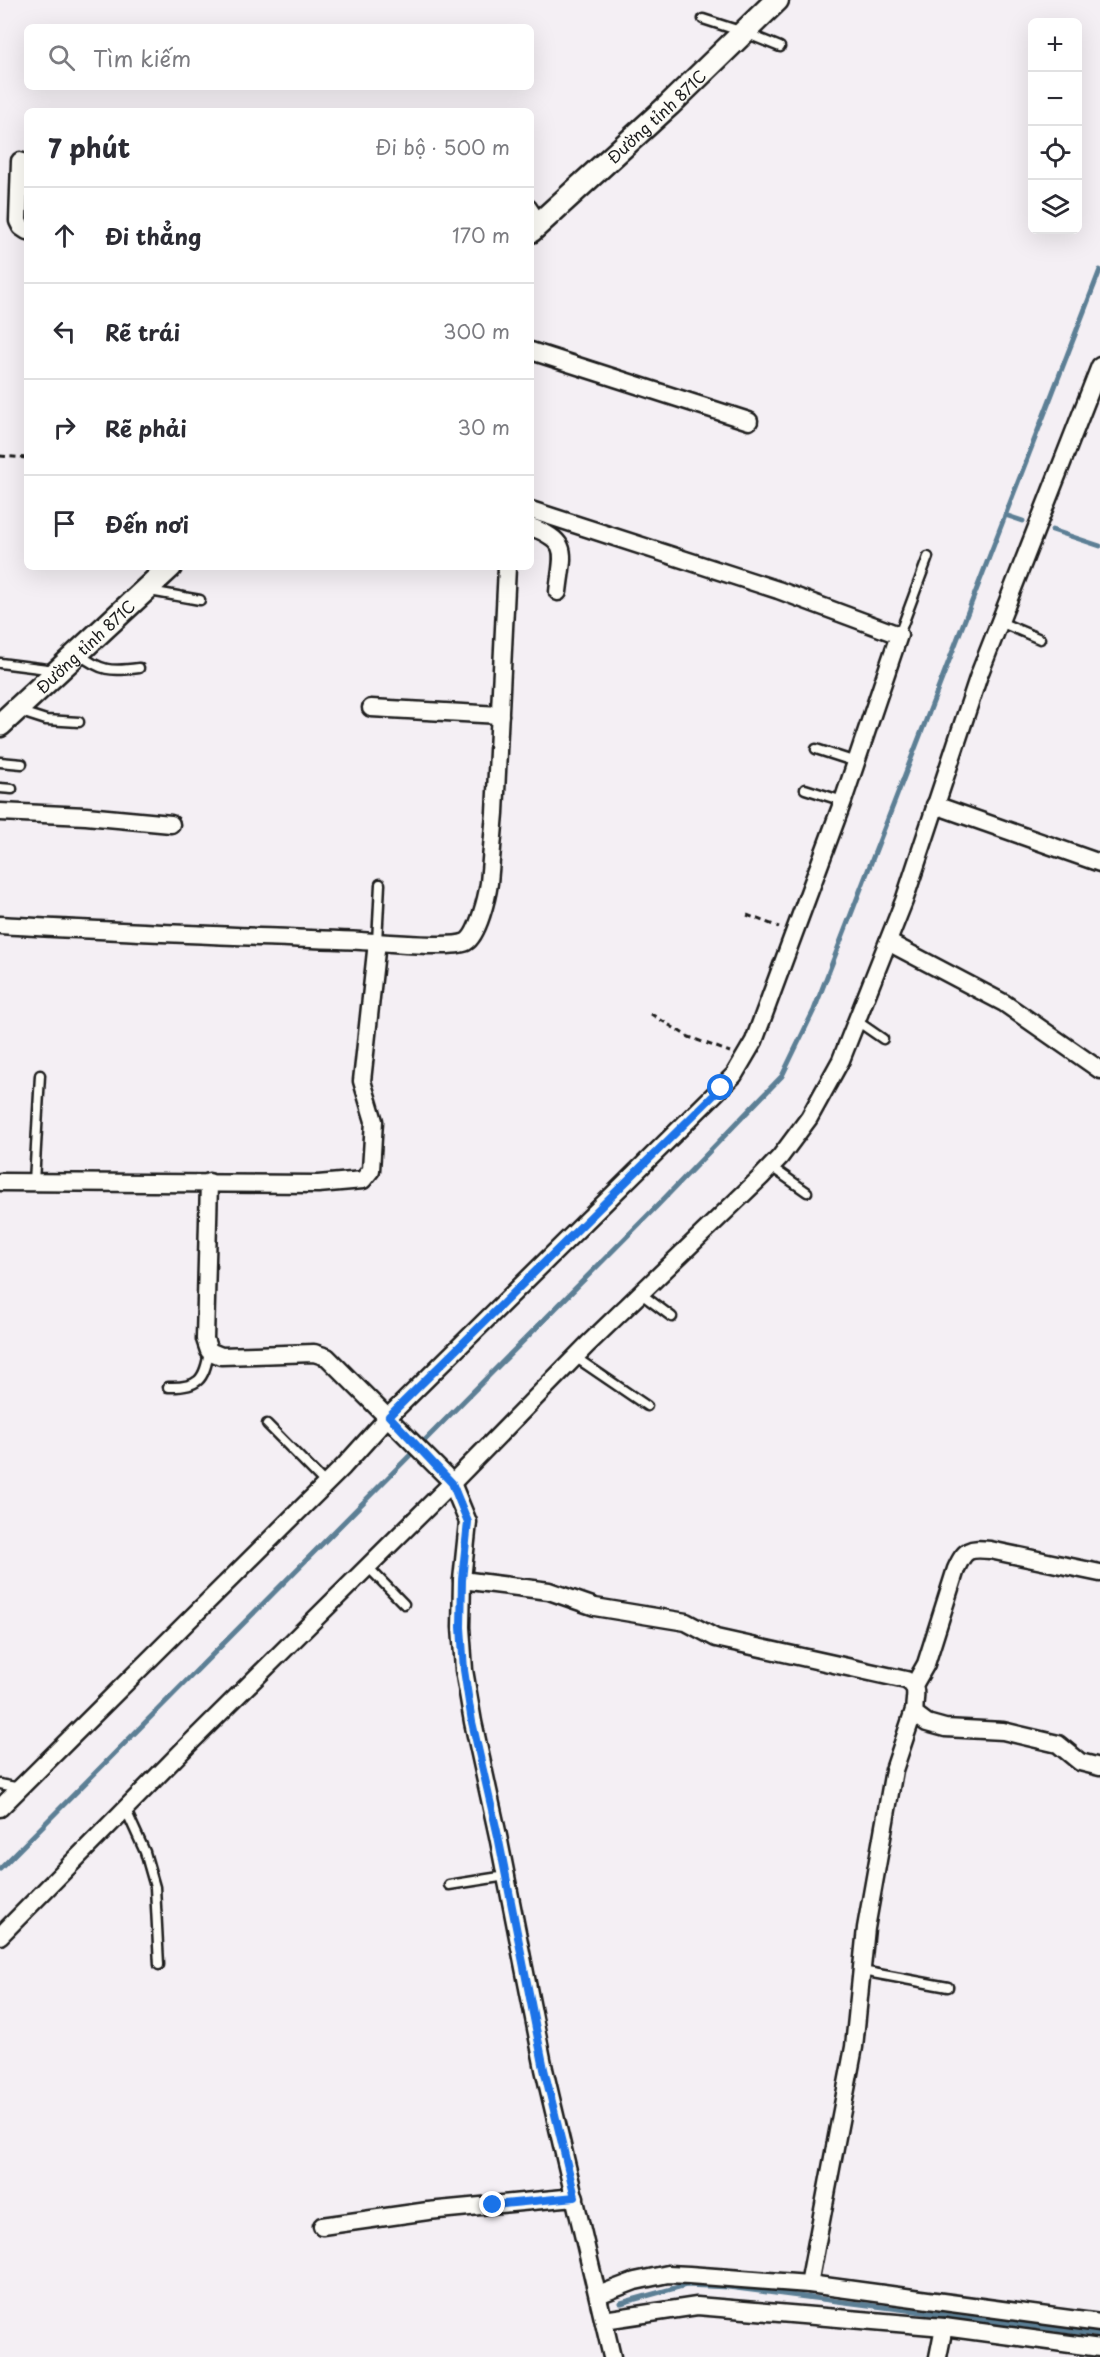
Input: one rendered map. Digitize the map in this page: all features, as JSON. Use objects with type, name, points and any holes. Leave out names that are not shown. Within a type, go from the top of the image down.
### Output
[{"type":"main road","name":"Đường tỉnh 871C","points":[[535,219],[669,105],[777,0]]},
{"type":"main road","name":"Đường tỉnh 871C","points":[[8,718],[167,570]]},
{"type":"street","points":[[20,161],[18,221],[24,229]]},
{"type":"street","points":[[534,352],[749,421]]},
{"type":"street","points":[[0,1936],[125,1808],[368,1567],[449,1479],[770,1166],[814,1108],[841,1060],[888,942],[973,692],[1094,396],[1100,366]]},
{"type":"street","points":[[0,1808],[721,1088],[745,1058],[754,1041],[843,801],[899,635],[778,590],[534,511]]},
{"type":"street","points":[[534,528],[557,540],[562,549],[558,592]]},
{"type":"street","points":[[0,925],[377,942],[460,944],[471,937],[487,895],[489,883],[507,570]]},
{"type":"street","points":[[371,708],[500,715]]},
{"type":"street","points":[[936,805],[1100,863]]},
{"type":"street","points":[[0,812],[86,816],[171,824]]},
{"type":"street","points":[[0,1182],[318,1184],[363,1180],[371,1170],[374,1121],[362,1081],[377,942]]},
{"type":"street","points":[[888,942],[1004,1003],[1100,1070]]},
{"type":"street","points":[[209,1182],[205,1340],[209,1351],[221,1356],[321,1354],[334,1363],[392,1419],[449,1479],[468,1522],[462,1580],[461,1627],[464,1670],[472,1722],[507,1876],[544,2069],[612,2357]]},
{"type":"street","points":[[914,1685],[926,1664],[962,1554],[973,1548],[990,1550],[1100,1574]]},
{"type":"street","points":[[462,1580],[549,1591],[595,1608],[686,1622],[716,1638],[906,1680],[914,1685],[916,1691],[914,1710],[894,1770],[866,1928],[854,2047],[809,2284]]},
{"type":"street","points":[[914,1710],[918,1718],[932,1725],[958,1730],[1003,1731],[1058,1744],[1080,1762],[1100,1767]]},
{"type":"street","points":[[322,2226],[428,2211],[575,2197]]},
{"type":"street","points":[[598,2295],[635,2281],[668,2274],[809,2284],[1100,2323]]},
{"type":"street","points":[[604,2320],[698,2306],[944,2327],[1100,2348]]},
{"type":"street","points":[[938,2357],[944,2327]]},
{"type":"lane","points":[[703,19],[780,47]]},
{"type":"lane","points":[[899,635],[928,557]]},
{"type":"lane","points":[[145,590],[200,600]]},
{"type":"lane","points":[[1000,622],[1040,639]]},
{"type":"lane","points":[[77,653],[105,670],[138,668]]},
{"type":"lane","points":[[0,663],[58,671]]},
{"type":"lane","points":[[8,718],[78,722]]},
{"type":"lane","points":[[816,749],[856,762]]},
{"type":"lane","points":[[0,762],[21,764]]},
{"type":"lane","points":[[0,788],[12,789]]},
{"type":"lane","points":[[805,789],[843,801]]},
{"type":"lane","points":[[377,942],[380,884]]},
{"type":"lane","points":[[857,1021],[883,1039]]},
{"type":"lane","points":[[34,1182],[40,1075]]},
{"type":"lane","points":[[770,1166],[807,1192]]},
{"type":"lane","points":[[640,1293],[672,1317]]},
{"type":"lane","points":[[168,1387],[181,1387],[200,1379],[206,1371],[209,1351]]},
{"type":"lane","points":[[575,1357],[647,1406]]},
{"type":"lane","points":[[267,1424],[326,1484]]},
{"type":"lane","points":[[368,1567],[404,1604]]},
{"type":"lane","points":[[0,1784],[20,1788]]},
{"type":"lane","points":[[125,1808],[145,1852],[155,1887],[159,1965]]},
{"type":"lane","points":[[449,1885],[507,1876]]},
{"type":"lane","points":[[862,1971],[948,1988]]},
{"type":"path","points":[[0,456],[24,458]]},
{"type":"path","points":[[747,915],[794,933]]},
{"type":"path","points":[[651,1014],[689,1037],[745,1058]]},
{"type":"waterway","points":[[0,1869],[657,1206],[782,1076],[814,1010],[1100,270]]},
{"type":"waterway","points":[[1005,515],[1023,521]]},
{"type":"waterway","points":[[1052,530],[1100,546]]},
{"type":"waterway","points":[[621,2303],[686,2285],[728,2287],[1100,2335]]},
{"type":"route","points":[[493,2205],[575,2197],[544,2069],[498,1836],[472,1722],[464,1670],[461,1627],[462,1580],[468,1522],[452,1483],[389,1416],[721,1088]]}]
